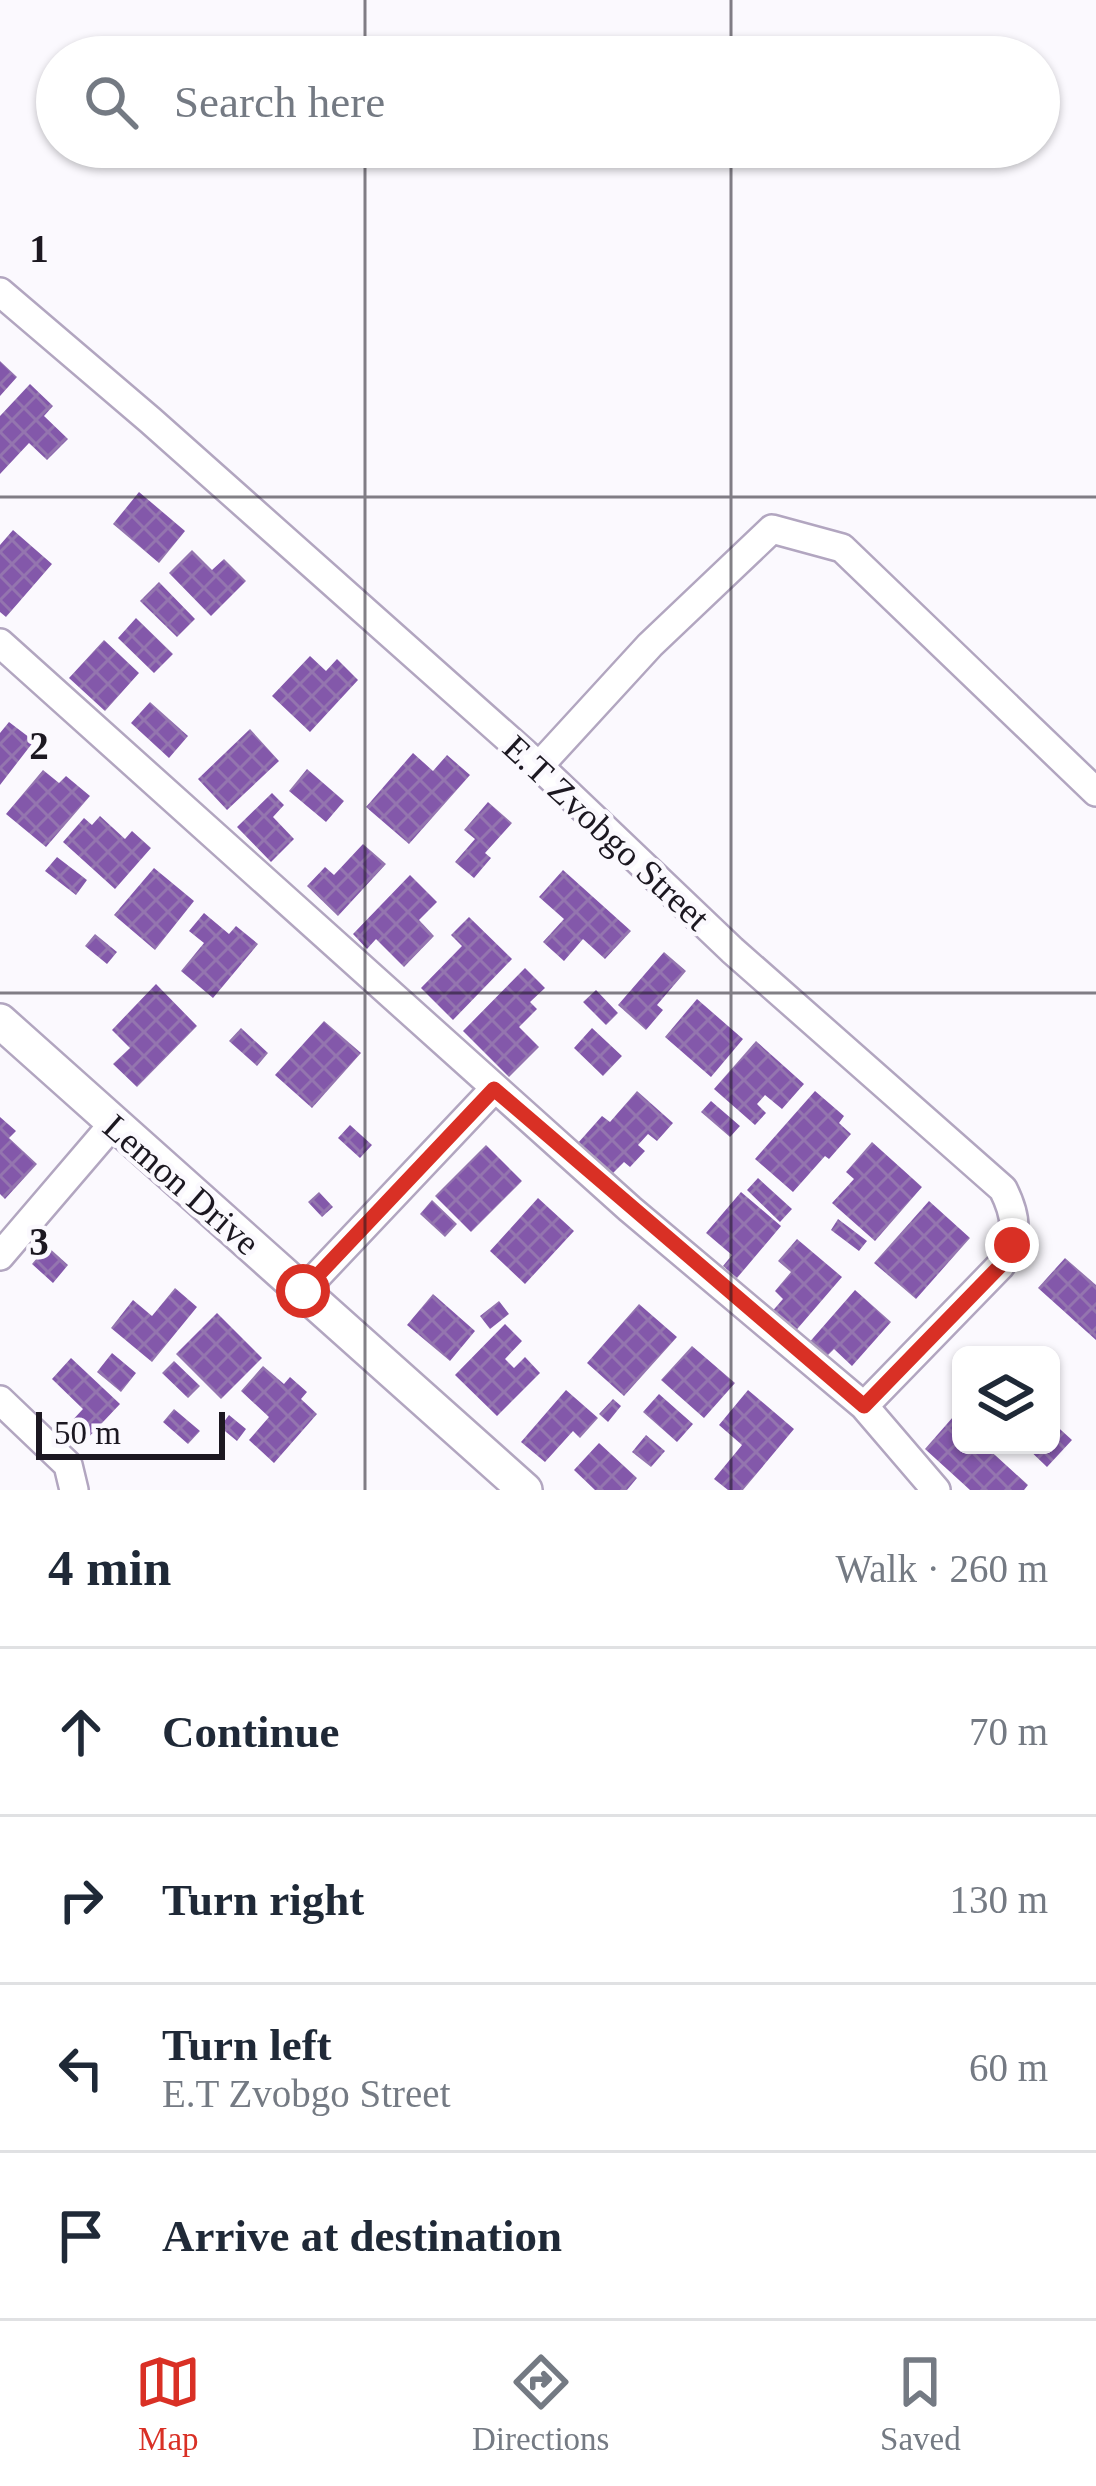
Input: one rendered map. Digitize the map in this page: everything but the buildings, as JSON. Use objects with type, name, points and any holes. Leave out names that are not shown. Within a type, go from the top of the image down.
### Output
[{"type":"street","name":"E.T Zvobgo Street","points":[[0,292],[538,766],[732,950],[1003,1190],[1017,1226],[1001,1265],[864,1406]]},
{"type":"street","points":[[538,766],[650,645],[772,529],[842,548],[1096,792]]},
{"type":"street","points":[[0,643],[366,968],[494,1089],[864,1406],[937,1490]]},
{"type":"street","name":"Lemon Drive","points":[[0,1022],[525,1490]]},
{"type":"street","points":[[303,1291],[494,1089]]},
{"type":"street","points":[[0,1256],[113,1124]]},
{"type":"street","points":[[0,1400],[68,1466],[74,1490]]},
{"type":"route","points":[[303,1291],[494,1089],[864,1406],[1001,1265],[1012,1245]]}]
